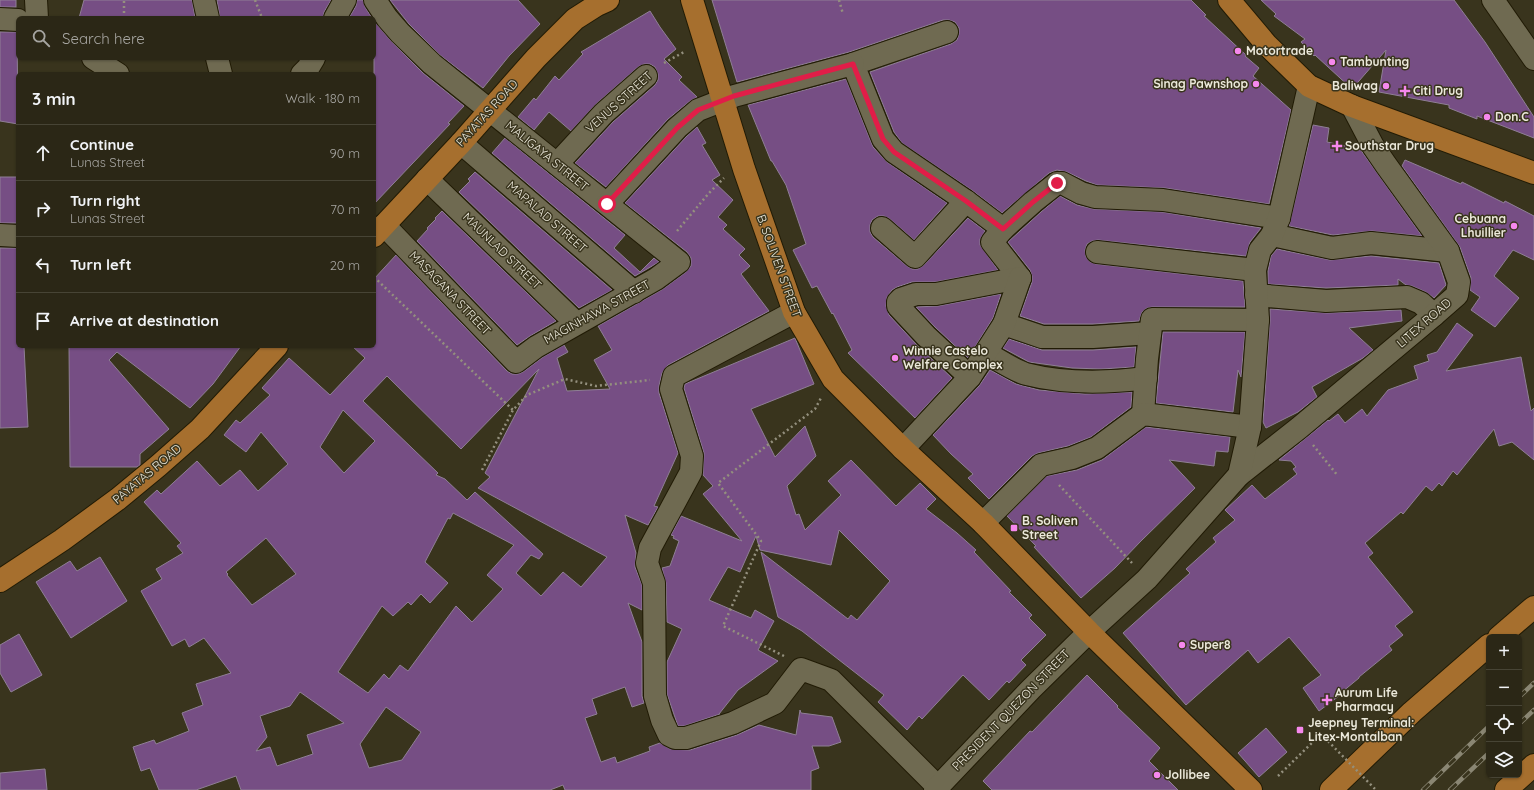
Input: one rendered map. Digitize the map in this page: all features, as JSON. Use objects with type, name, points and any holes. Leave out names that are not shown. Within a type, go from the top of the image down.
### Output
[{"type":"main road","name":"PAYATAS ROAD","points":[[379,231],[461,143],[536,58],[575,19],[608,0]]},
{"type":"main road","name":"B. SOLIVEN STREET","points":[[692,0],[744,169],[794,312],[833,379],[903,449],[983,524],[1089,632],[1251,790]]},
{"type":"main road","points":[[1229,0],[1266,44],[1309,86],[1352,106],[1534,173]]},
{"type":"main road","name":"PAYATAS ROAD","points":[[0,581],[68,536],[118,500],[200,429],[275,348]]},
{"type":"main road","points":[[1502,634],[1534,607]]},
{"type":"main road","points":[[1331,790],[1412,712],[1486,648]]},
{"type":"main road","points":[[1506,790],[1534,765]]},
{"type":"street","points":[[36,0],[37,16]]},
{"type":"street","points":[[204,0],[208,16]]},
{"type":"street","points":[[336,16],[345,0]]},
{"type":"street","name":"MALIGAYA STREET","points":[[375,0],[396,28],[416,49],[679,262]]},
{"type":"street","points":[[1493,0],[1534,59]]},
{"type":"street","points":[[0,19],[16,20]]},
{"type":"street","points":[[607,204],[687,118],[698,110],[722,99],[853,64],[947,32]]},
{"type":"street","points":[[96,60],[115,72]]},
{"type":"street","points":[[218,60],[220,72]]},
{"type":"street","points":[[304,72],[313,60]]},
{"type":"street","points":[[853,64],[883,139],[894,152],[966,201],[1003,229]]},
{"type":"street","name":"VENUS STREET","points":[[557,164],[604,113],[646,76]]},
{"type":"street","points":[[1239,475],[1250,427],[1258,320],[1255,270],[1260,250],[1276,227],[1309,86]]},
{"type":"street","name":"LITEX ROAD","points":[[1147,579],[1239,475],[1299,428],[1457,294],[1459,282],[1448,251],[1381,159],[1352,106]]},
{"type":"street","name":"MAPALAD STREET","points":[[461,143],[634,292]]},
{"type":"street","name":"MAUNLAD STREET","points":[[427,179],[576,323]]},
{"type":"street","points":[[1020,278],[992,242],[1003,229],[1057,183],[1062,183],[1081,193],[1094,197],[1163,200],[1276,227],[1332,248],[1371,243],[1448,251]]},
{"type":"street","points":[[882,228],[915,257],[966,201]]},
{"type":"street","name":"MASAGANA STREET","points":[[379,231],[516,362]]},
{"type":"street","points":[[0,235],[16,236]]},
{"type":"street","points":[[1097,252],[1255,270]]},
{"type":"street","name":"MAGINHAWA STREET","points":[[516,362],[536,346],[634,292],[665,273],[679,262]]},
{"type":"street","points":[[903,449],[970,377],[1004,324],[1020,278]]},
{"type":"street","points":[[970,377],[926,336],[898,306],[898,302],[901,299],[916,294],[936,294],[1020,278]]},
{"type":"street","points":[[1256,295],[1326,301],[1407,297],[1421,303],[1434,315]]},
{"type":"street","points":[[794,312],[674,376],[671,389],[692,456],[691,472],[650,548],[647,562],[654,583],[655,696],[662,720],[669,735],[676,738],[686,738],[733,723],[775,703],[801,669],[832,680],[936,788]]},
{"type":"street","points":[[1143,414],[1147,358],[1152,319],[1258,320]]},
{"type":"street","points":[[1004,324],[1042,337],[1093,337],[1150,333]]},
{"type":"street","points":[[986,353],[1025,374],[1067,381],[1130,380],[1146,378]]},
{"type":"street","points":[[983,524],[1041,465],[1072,458],[1097,448],[1143,414],[1250,427]]},
{"type":"street","name":"PRESIDENT QUEZON STREET","points":[[936,788],[1031,689],[1089,632],[1147,579]]},
{"type":"path","points":[[124,0],[124,16]]},
{"type":"path","points":[[256,0],[261,16]]},
{"type":"path","points":[[839,0],[843,14]]},
{"type":"path","name":"VENUS STREET","points":[[646,76],[688,50]]},
{"type":"path","points":[[662,248],[709,193],[726,177]]},
{"type":"path","points":[[376,279],[513,410]]},
{"type":"path","points":[[482,470],[513,410],[527,395],[565,379],[596,386],[674,376]]},
{"type":"path","points":[[801,669],[782,655],[723,626],[761,541],[718,483],[815,409],[833,379]]},
{"type":"path","points":[[1299,428],[1338,476]]},
{"type":"path","points":[[1041,465],[1147,579]]},
{"type":"path","points":[[1278,776],[1321,734],[1376,790]]},
{"type":"building","points":[[0,0],[16,0],[16,7],[0,7]]},
{"type":"building","points":[[84,0],[192,0],[195,16],[80,16]]},
{"type":"building","points":[[217,0],[331,0],[323,16],[220,16]]},
{"type":"building","points":[[357,0],[363,0],[365,7],[371,16],[350,16],[356,6]]},
{"type":"building","points":[[390,0],[518,0],[540,24],[509,56],[483,88],[440,55],[409,24]]},
{"type":"building","points":[[712,0],[1191,0],[1206,15],[1204,16],[1259,68],[1253,76],[1291,110],[1269,204],[1165,188],[1097,185],[1067,172],[1057,170],[1049,173],[1002,213],[973,191],[902,143],[894,132],[870,72],[951,44],[957,40],[959,34],[959,28],[955,22],[943,20],[849,52],[737,82]]},
{"type":"building","points":[[1261,0],[1454,0],[1485,42],[1534,117],[1534,138],[1477,116],[1477,119],[1449,108],[1449,105],[1379,92],[1386,50],[1352,89],[1315,55],[1314,56],[1301,42],[1305,39],[1274,16],[1276,14]]},
{"type":"building","points":[[650,11],[676,49],[664,59],[682,77],[679,80],[697,97],[668,119],[606,187],[575,163],[613,122],[655,85],[658,80],[658,74],[655,67],[650,64],[644,64],[638,67],[596,104],[571,131],[549,112],[534,130],[518,117],[534,98],[536,100],[555,76],[559,80],[583,54],[581,52]]},
{"type":"building","points":[[376,23],[391,41],[423,73],[464,106],[448,123],[450,124],[376,202],[376,72],[374,72],[374,60],[376,60]]},
{"type":"building","points":[[0,32],[16,32],[17,72],[16,72],[16,124],[0,121]]},
{"type":"building","points":[[846,79],[873,147],[887,162],[947,203],[914,240],[890,219],[884,216],[878,216],[872,220],[870,232],[873,237],[907,266],[912,269],[918,269],[924,265],[968,218],[985,231],[980,239],[980,245],[998,270],[935,282],[912,282],[892,290],[887,297],[886,306],[889,315],[917,345],[952,378],[915,418],[848,353],[852,350],[833,313],[832,314],[817,286],[812,288],[793,250],[806,244],[786,185],[771,161],[748,105]]},
{"type":"building","points":[[1313,125],[1329,128],[1327,142],[1360,149],[1422,236],[1372,231],[1333,235],[1289,226]]},
{"type":"building","points":[[697,127],[706,143],[702,145],[720,175],[712,180],[733,200],[718,217],[727,225],[723,229],[745,249],[739,255],[750,266],[741,274],[769,311],[668,365],[662,373],[659,393],[678,453],[654,506],[658,507],[648,525],[625,515],[636,553],[635,567],[642,585],[642,610],[628,603],[642,642],[642,696],[644,703],[632,707],[625,687],[592,699],[597,714],[585,718],[601,762],[615,757],[617,763],[650,751],[649,747],[660,743],[670,749],[690,750],[737,735],[759,725],[796,735],[800,710],[801,713],[832,717],[841,742],[829,746],[812,746],[819,768],[811,771],[811,790],[565,790],[563,785],[550,790],[241,790],[236,776],[196,790],[159,790],[150,768],[141,771],[133,747],[154,740],[156,744],[189,731],[182,713],[203,705],[196,684],[231,673],[204,638],[189,647],[185,639],[172,646],[141,591],[162,579],[156,569],[183,553],[177,546],[181,543],[144,502],[157,490],[161,494],[197,461],[220,486],[240,470],[258,491],[288,464],[261,432],[246,452],[224,435],[236,420],[240,423],[270,395],[262,388],[289,358],[330,395],[365,358],[354,348],[376,348],[376,277],[396,255],[507,371],[512,374],[523,372],[543,357],[564,345],[568,352],[557,358],[567,391],[610,389],[594,360],[612,350],[598,326],[663,289],[686,272],[691,266],[691,258],[687,252],[625,203]],"holes":[[[539,369],[485,473],[490,477],[478,488],[607,557],[581,587],[563,572],[541,596],[516,573],[531,555],[539,559],[543,554],[475,492],[467,500],[445,479],[436,475],[438,473],[363,401],[387,376],[461,449]],[[343,410],[375,441],[344,473],[320,447]],[[453,513],[514,545],[487,575],[503,589],[472,622],[456,606],[408,671],[400,665],[389,679],[384,674],[368,693],[338,672],[382,606],[393,616],[408,602],[411,605],[421,594],[430,603],[448,583],[425,562],[448,518],[450,519]],[[266,538],[296,574],[252,605],[226,572]],[[300,692],[344,723],[307,735],[313,754],[277,766],[270,747],[256,751],[267,737],[260,716],[290,706]],[[386,707],[421,732],[402,760],[369,768],[360,744]]]},
{"type":"building","points":[[505,138],[625,235],[614,248],[640,272],[654,258],[659,262],[635,276],[492,153]]},
{"type":"building","points":[[1405,160],[1461,184],[1462,182],[1534,216],[1534,260],[1513,250],[1494,276],[1519,298],[1495,327],[1471,310],[1480,297],[1470,290],[1471,278],[1460,247],[1402,166]]},
{"type":"building","points":[[475,172],[612,290],[579,308],[459,192],[470,181],[468,179]]},
{"type":"building","points":[[0,177],[16,177],[16,223],[0,223]]},
{"type":"building","points":[[1060,196],[1077,205],[1094,209],[1162,212],[1261,228],[1250,242],[1246,256],[1098,240],[1087,244],[1085,250],[1086,257],[1090,262],[1096,264],[1243,281],[1245,307],[1152,307],[1147,308],[1142,312],[1139,321],[1093,324],[1044,324],[1020,316],[1032,282],[1032,276],[1030,270],[1008,242]]},
{"type":"building","points":[[442,211],[556,321],[517,345],[417,241]]},
{"type":"building","points":[[0,248],[16,248],[16,348],[24,348],[28,427],[0,428]]},
{"type":"building","points":[[1277,249],[1330,260],[1371,256],[1439,263],[1446,285],[1434,298],[1426,292],[1406,285],[1398,279],[1398,285],[1326,288],[1268,284],[1268,271],[1271,256]]},
{"type":"building","points":[[1001,294],[993,318],[968,358],[916,307],[938,306]]},
{"type":"building","points":[[1270,309],[1327,313],[1401,310],[1402,321],[1349,328],[1373,350],[1363,358],[1312,387],[1317,397],[1298,412],[1266,428],[1263,422]]},
{"type":"building","points":[[1457,323],[1473,335],[1446,371],[1521,357],[1531,411],[1534,408],[1534,460],[1512,442],[1499,446],[1494,429],[1457,475],[1453,471],[1442,486],[1439,483],[1432,491],[1426,486],[1403,514],[1401,512],[1365,543],[1373,553],[1368,557],[1413,612],[1395,626],[1403,635],[1389,646],[1392,650],[1359,677],[1342,692],[1343,693],[1319,711],[1303,688],[1321,675],[1289,637],[1258,663],[1248,650],[1186,705],[1123,633],[1190,573],[1186,569],[1216,542],[1213,538],[1235,520],[1225,510],[1252,485],[1265,499],[1297,474],[1293,469],[1296,467],[1291,461],[1279,460],[1328,420],[1329,421],[1338,414],[1345,423],[1362,409],[1367,416],[1388,390],[1418,379],[1414,366],[1429,361],[1427,355],[1437,352]]},
{"type":"building","points":[[1163,332],[1245,332],[1241,377],[1238,370],[1233,412],[1156,403]]},
{"type":"building","points":[[795,338],[814,384],[751,409],[775,457],[805,426],[816,456],[787,486],[796,515],[799,514],[805,530],[841,495],[828,481],[851,460],[896,506],[920,483],[936,499],[926,509],[976,550],[974,552],[1011,591],[1009,592],[1032,615],[1029,618],[1046,635],[1021,660],[1026,665],[1009,683],[1007,681],[989,700],[963,675],[922,719],[919,716],[907,730],[878,702],[884,695],[802,631],[778,617],[761,552],[848,619],[851,615],[857,620],[890,581],[839,530],[831,565],[760,550],[756,536],[740,572],[728,567],[709,600],[751,618],[755,610],[774,621],[758,650],[778,661],[738,690],[720,714],[684,726],[678,726],[667,694],[667,662],[682,629],[667,622],[666,583],[662,568],[670,566],[679,541],[671,535],[681,516],[742,541],[703,494],[713,486],[703,475],[704,453],[684,388],[685,384]]},
{"type":"building","points":[[1009,339],[1042,350],[1093,350],[1136,347],[1134,367],[1101,369],[1072,368],[1029,362],[1003,348]]},
{"type":"building","points":[[69,348],[240,348],[213,384],[190,408],[117,352],[109,360],[169,429],[140,454],[140,465],[137,467],[70,467]]},
{"type":"building","points":[[990,370],[1016,384],[1039,390],[1085,394],[1132,392],[1131,407],[1091,437],[1068,446],[1038,453],[1032,456],[989,499],[968,478],[973,474],[933,435],[979,386]]},
{"type":"building","points":[[1146,427],[1230,437],[1228,452],[1216,451],[1214,466],[1169,460],[1195,488],[1115,568],[1081,598],[1034,547],[1036,546],[1007,516],[1047,476],[1077,470],[1102,460]]},
{"type":"building","points":[[100,557],[127,601],[71,638],[36,582],[70,561],[77,571]]},
{"type":"building","points":[[19,634],[42,675],[11,692],[0,673],[0,645]]},
{"type":"building","points":[[1087,675],[1118,706],[1117,707],[1160,748],[1149,761],[1178,790],[992,790],[983,781],[1030,731],[1032,732]]},
{"type":"building","points":[[1266,728],[1287,752],[1259,777],[1238,753]]},
{"type":"building","points":[[45,769],[47,790],[0,790],[0,773]]},
{"type":"railway","points":[[1522,694],[1534,683]]},
{"type":"railway","points":[[1522,721],[1534,710]]},
{"type":"railway","points":[[1423,790],[1486,729]]},
{"type":"railway","points":[[1450,790],[1486,756]]},
{"type":"place","name":"Motortrade","points":[[1238,51]]},
{"type":"place","name":"Tambunting","points":[[1332,62]]},
{"type":"place","name":"Sinag Pawnshop","points":[[1256,84]]},
{"type":"place","name":"Baliwag","points":[[1386,86]]},
{"type":"place","name":"Citi Drug","points":[[1405,91]]},
{"type":"place","name":"Don.C","points":[[1487,117]]},
{"type":"place","name":"Southstar Drug","points":[[1337,146]]},
{"type":"place","name":"Cebuana Lhuillier","points":[[1514,226]]},
{"type":"place","name":"Winnie Castelo Welfare Complex","points":[[895,358]]},
{"type":"place","name":"B. Soliven Street","points":[[1014,528]]},
{"type":"place","name":"Super8","points":[[1182,645]]},
{"type":"place","name":"Aurum Life Pharmacy","points":[[1327,700]]},
{"type":"place","name":"Jeepney Terminal: Litex-Montalban","points":[[1300,730]]},
{"type":"place","name":"Jollibee","points":[[1157,775]]},
{"type":"route","points":[[607,204],[677,128],[698,110],[734,96],[853,64],[883,139],[894,152],[938,184],[966,201],[1003,229],[1057,183]]}]
